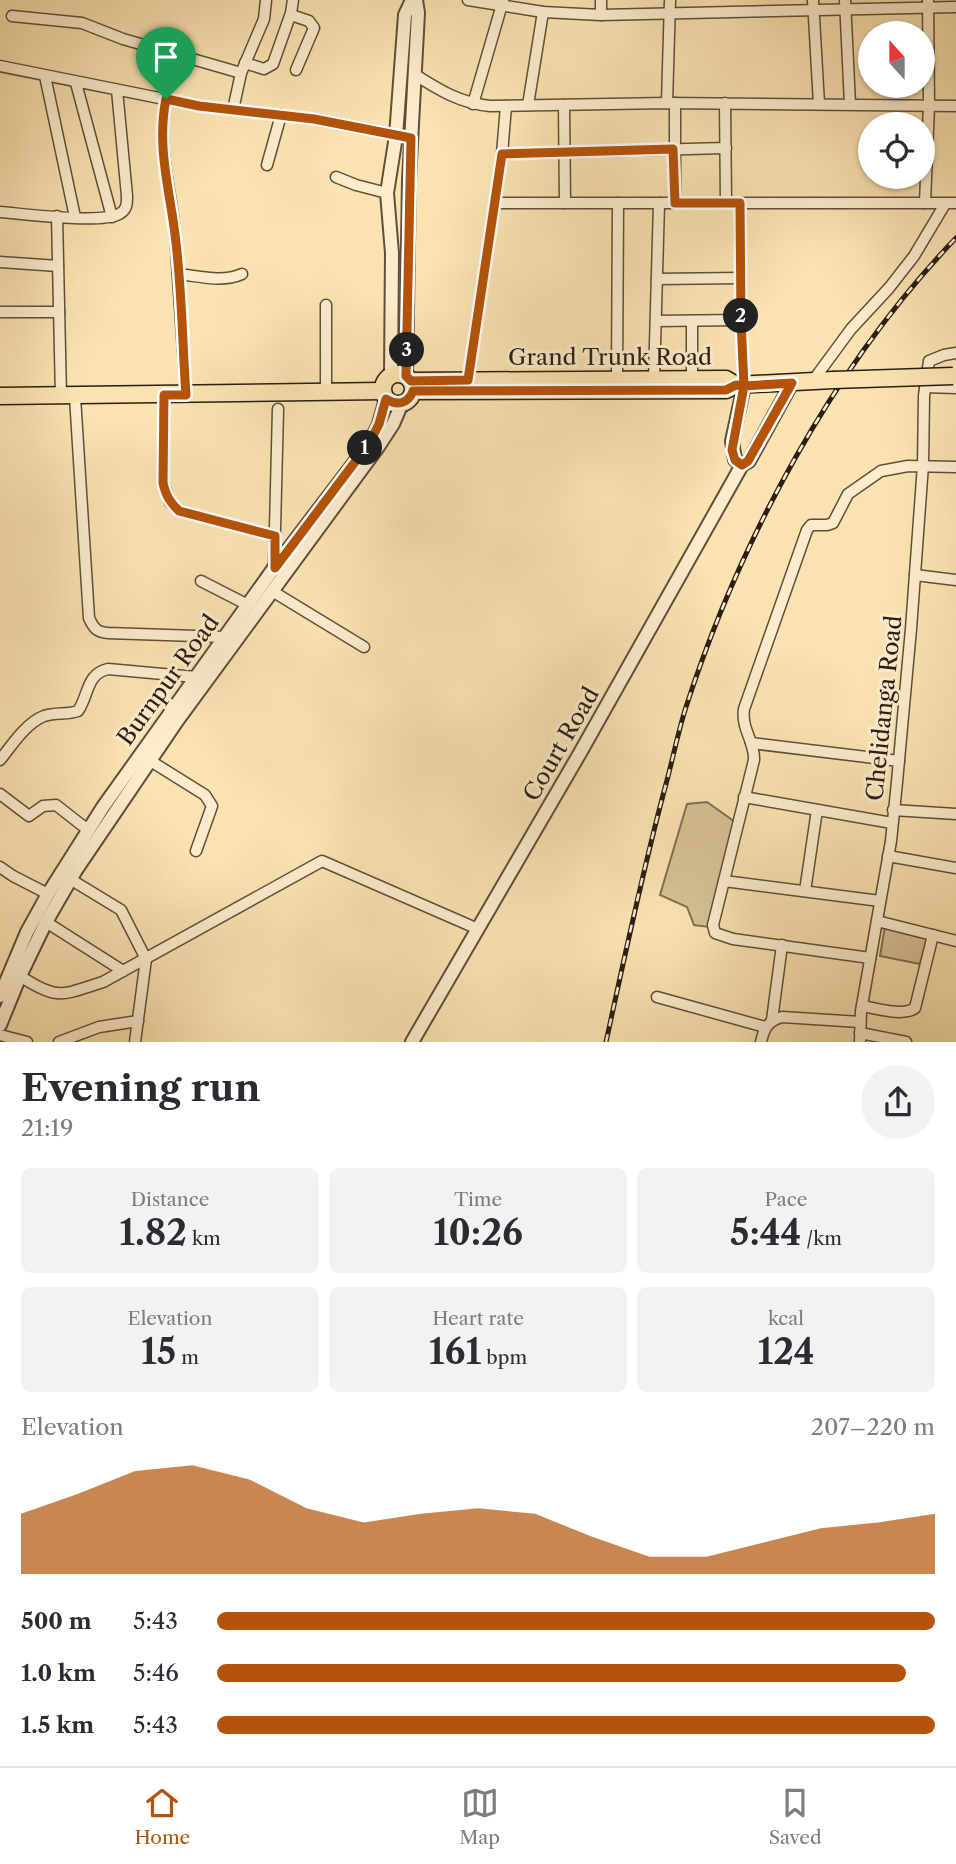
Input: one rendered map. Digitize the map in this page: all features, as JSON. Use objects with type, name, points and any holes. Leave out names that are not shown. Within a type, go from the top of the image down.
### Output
[{"type":"main road","name":"Grand Trunk Road","points":[[399,388],[468,380],[692,379],[735,383]]},
{"type":"main road","points":[[735,383],[955,380]]},
{"type":"main road","name":"Grand Trunk Road","points":[[0,396],[186,395],[399,388],[735,383]]},
{"type":"street","points":[[233,110],[243,68],[264,19],[266,0]]},
{"type":"street","points":[[12,16],[82,23],[123,39],[243,68],[264,69],[273,64],[293,0]]},
{"type":"street","points":[[0,1025],[20,976],[70,879],[149,760],[393,424],[399,388],[418,13],[414,0]]},
{"type":"street","points":[[399,388],[387,193],[396,136],[405,15],[414,0]]},
{"type":"street","points":[[468,0],[502,3],[542,12],[601,15],[671,14],[813,5],[928,4],[956,7]]},
{"type":"street","points":[[601,0],[601,15]]},
{"type":"street","points":[[670,0],[675,203]]},
{"type":"street","points":[[473,104],[502,3]]},
{"type":"street","points":[[925,202],[929,105],[928,4]]},
{"type":"street","points":[[813,5],[819,104]]},
{"type":"street","points":[[846,5],[850,104]]},
{"type":"street","points":[[528,106],[542,12]]},
{"type":"street","points":[[290,15],[309,21],[314,29],[296,70]]},
{"type":"street","points":[[0,66],[166,99],[342,124],[411,138]]},
{"type":"street","points":[[414,74],[452,97],[473,104],[506,106],[671,103],[956,106]]},
{"type":"street","points":[[45,76],[75,217]]},
{"type":"street","points":[[76,83],[112,217]]},
{"type":"street","points":[[0,212],[75,217],[112,217],[122,213],[127,206],[128,196],[117,90]]},
{"type":"street","points":[[166,99],[161,142],[174,229],[186,395]]},
{"type":"street","points":[[725,103],[726,202]]},
{"type":"street","points":[[564,105],[565,203]]},
{"type":"street","points":[[468,380],[502,154],[506,106]]},
{"type":"street","points":[[267,165],[281,115]]},
{"type":"street","points":[[502,154],[726,148]]},
{"type":"street","points":[[335,177],[356,186],[387,193]]},
{"type":"street","points":[[495,203],[951,204]]},
{"type":"street","points":[[617,379],[618,203]]},
{"type":"street","points":[[654,379],[659,203]]},
{"type":"street","points":[[740,203],[741,320],[732,450],[735,460],[742,465]]},
{"type":"street","points":[[822,381],[851,329],[889,288],[951,204]]},
{"type":"street","points":[[57,216],[59,312],[89,618],[97,632],[108,634],[225,637]]},
{"type":"street","points":[[0,262],[58,266]]},
{"type":"street","points":[[178,274],[221,279],[242,274]]},
{"type":"street","points":[[657,279],[741,278]]},
{"type":"street","points":[[326,305],[326,392]]},
{"type":"street","points":[[0,312],[59,312]]},
{"type":"street","points":[[656,321],[741,320]]},
{"type":"street","points":[[692,321],[692,379]]},
{"type":"street","points":[[924,392],[929,361],[956,354]]},
{"type":"street","points":[[924,392],[955,380]]},
{"type":"street","name":"Court Road","points":[[412,1041],[580,753],[742,465],[748,461],[792,383]]},
{"type":"street","name":"Burnpur Road","points":[[1,989],[27,932],[88,830],[248,605],[370,442],[399,388]]},
{"type":"street","name":"Chelidanga Road","points":[[860,1032],[862,1006],[888,856],[899,761],[923,465],[924,392]]},
{"type":"street","points":[[164,395],[163,483],[170,502],[179,511],[275,536]]},
{"type":"street","points":[[275,568],[278,409]]},
{"type":"street","points":[[870,958],[733,939],[715,933],[713,925],[754,760],[743,724],[744,709],[811,525],[833,523],[848,494],[881,471],[923,465],[956,467]]},
{"type":"street","points":[[915,575],[956,580]]},
{"type":"street","points":[[201,581],[248,605]]},
{"type":"street","points":[[272,591],[364,647]]},
{"type":"street","points":[[0,760],[33,722],[42,717],[78,711],[93,676],[100,671],[108,669],[196,677]]},
{"type":"street","points":[[751,743],[899,761]]},
{"type":"street","points":[[149,760],[205,795],[212,806],[196,851]]},
{"type":"street","points":[[0,794],[29,816],[43,806],[56,805],[88,830]]},
{"type":"street","points":[[744,797],[892,823]]},
{"type":"street","points":[[805,891],[817,810]]},
{"type":"street","points":[[893,810],[956,814]]},
{"type":"street","points":[[888,856],[956,868]]},
{"type":"street","points":[[20,976],[42,990],[61,994],[103,982],[322,861],[478,929]]},
{"type":"street","points":[[0,867],[48,894]]},
{"type":"street","points":[[70,879],[121,910],[146,959],[135,1041]]},
{"type":"street","points":[[724,881],[880,901]]},
{"type":"street","points":[[877,921],[956,941]]},
{"type":"street","points":[[46,922],[123,971]]},
{"type":"street","points":[[862,1006],[903,1012],[915,1007],[933,935]]},
{"type":"street","points":[[761,1041],[769,1023],[782,945]]},
{"type":"street","points":[[657,998],[769,1023],[782,1017],[906,1041]]},
{"type":"street","points":[[59,1041],[99,1027],[138,1021]]},
{"type":"street","points":[[0,1035],[27,1041]]},
{"type":"shaded area","points":[[707,802],[735,822],[709,927],[694,925],[687,907],[660,895],[687,804]]},
{"type":"shaded area","points":[[885,926],[928,935],[920,964],[880,956]]},
{"type":"railway","points":[[606,1042],[680,726],[708,644],[734,581],[763,519],[831,398],[870,341],[956,238]]},
{"type":"route","points":[[166,99],[161,142],[174,229],[186,395],[164,395],[165,493],[179,511],[275,536],[275,568],[370,442],[379,424],[386,399],[393,403],[402,403],[411,397],[413,391],[726,390],[736,385],[744,386],[732,450],[735,460],[742,465],[748,461],[792,383],[744,386],[740,203],[675,203],[673,149],[502,154],[468,380],[411,381],[406,376],[411,138],[314,119],[199,106],[166,99]]}]
